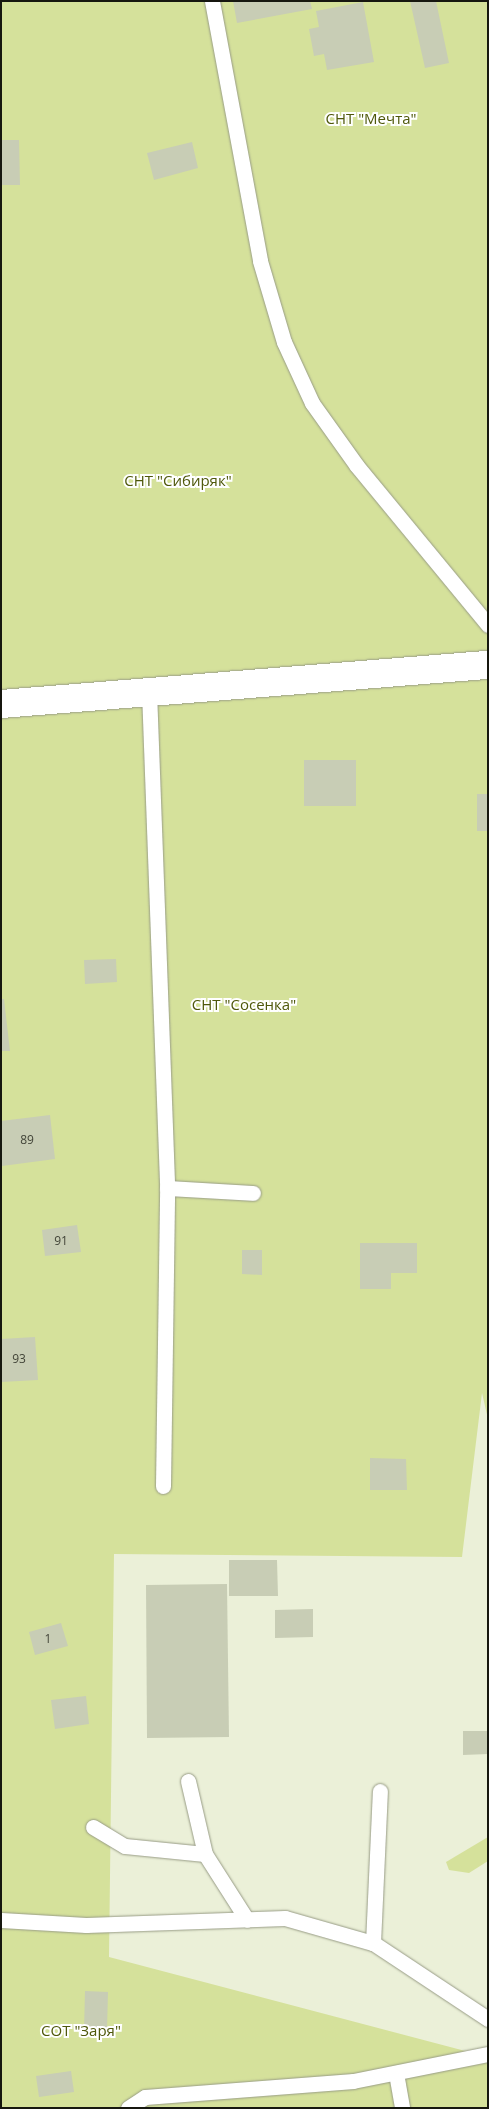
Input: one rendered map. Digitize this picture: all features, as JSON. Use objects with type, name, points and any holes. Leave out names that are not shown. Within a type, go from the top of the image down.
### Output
[{"type":"street","points":[[1,704],[488,665]]},
{"type":"lane","points":[[212,1],[260,261],[284,342],[312,403],[357,466],[488,625]]},
{"type":"lane","points":[[149,691],[167,1188],[162,1486]]},
{"type":"lane","points":[[167,1188],[253,1193]]},
{"type":"lane","points":[[188,1781],[205,1854],[246,1920]]},
{"type":"lane","points":[[374,1942],[380,1791]]},
{"type":"lane","points":[[92,1827],[125,1846],[205,1854]]},
{"type":"lane","points":[[1,1920],[86,1926],[285,1918],[374,1942],[488,2019]]},
{"type":"lane","points":[[128,2108],[144,2097],[353,2081],[488,2054]]},
{"type":"lane","points":[[396,2073],[402,2108]]},
{"type":"green space","points":[[1,1],[488,1],[488,1419],[482,1393],[462,1557],[114,1554],[109,1957],[488,2057],[488,2108],[1,2108]]},
{"type":"green space","points":[[488,1837],[488,1861],[469,1873],[449,1870],[446,1862]]},
{"type":"building","points":[[233,1],[310,1],[312,9],[237,23]]},
{"type":"building","points":[[410,1],[436,1],[449,63],[425,68]]},
{"type":"building","points":[[363,2],[374,62],[327,70],[324,54],[314,56],[309,29],[319,27],[316,11]]},
{"type":"building","points":[[1,140],[19,140],[20,185],[1,185]]},
{"type":"building","points":[[192,142],[198,168],[154,180],[147,153]]},
{"type":"building","points":[[304,760],[356,760],[356,806],[304,806]]},
{"type":"building","points":[[477,794],[488,794],[488,831],[477,831]]},
{"type":"building","points":[[116,959],[117,982],[85,984],[84,960]]},
{"type":"building","points":[[1,999],[4,999],[10,1051],[1,1051]]},
{"type":"building","points":[[50,1115],[55,1159],[2,1166],[1,1121]]},
{"type":"building","points":[[77,1225],[81,1252],[45,1256],[42,1230]]},
{"type":"building","points":[[360,1243],[417,1243],[417,1273],[391,1273],[391,1289],[360,1289]]},
{"type":"building","points":[[242,1250],[262,1250],[262,1275],[242,1274]]},
{"type":"building","points":[[35,1337],[38,1380],[1,1382],[1,1339]]},
{"type":"building","points":[[370,1458],[406,1459],[407,1490],[370,1490]]},
{"type":"building","points":[[229,1560],[277,1560],[278,1596],[229,1596]]},
{"type":"building","points":[[227,1584],[229,1737],[147,1738],[146,1585]]},
{"type":"building","points":[[313,1609],[313,1637],[275,1638],[275,1610]]},
{"type":"building","points":[[61,1623],[68,1646],[35,1655],[29,1632]]},
{"type":"building","points":[[86,1696],[89,1724],[55,1729],[51,1700]]},
{"type":"building","points":[[463,1731],[488,1731],[488,1754],[463,1755]]},
{"type":"building","points":[[85,1991],[108,1992],[107,2030],[84,2030]]},
{"type":"building","points":[[71,2071],[74,2092],[39,2097],[36,2076]]},
{"type":"park label","name":"СНТ \"Мечта\"","points":[[371,119]]},
{"type":"park label","name":"СНТ \"Сибиряк\"","points":[[178,481]]},
{"type":"park label","name":"СНТ \"Сосенка\"","points":[[244,1005]]},
{"type":"park label","name":"СОТ \"Заря\"","points":[[81,2031]]}]
